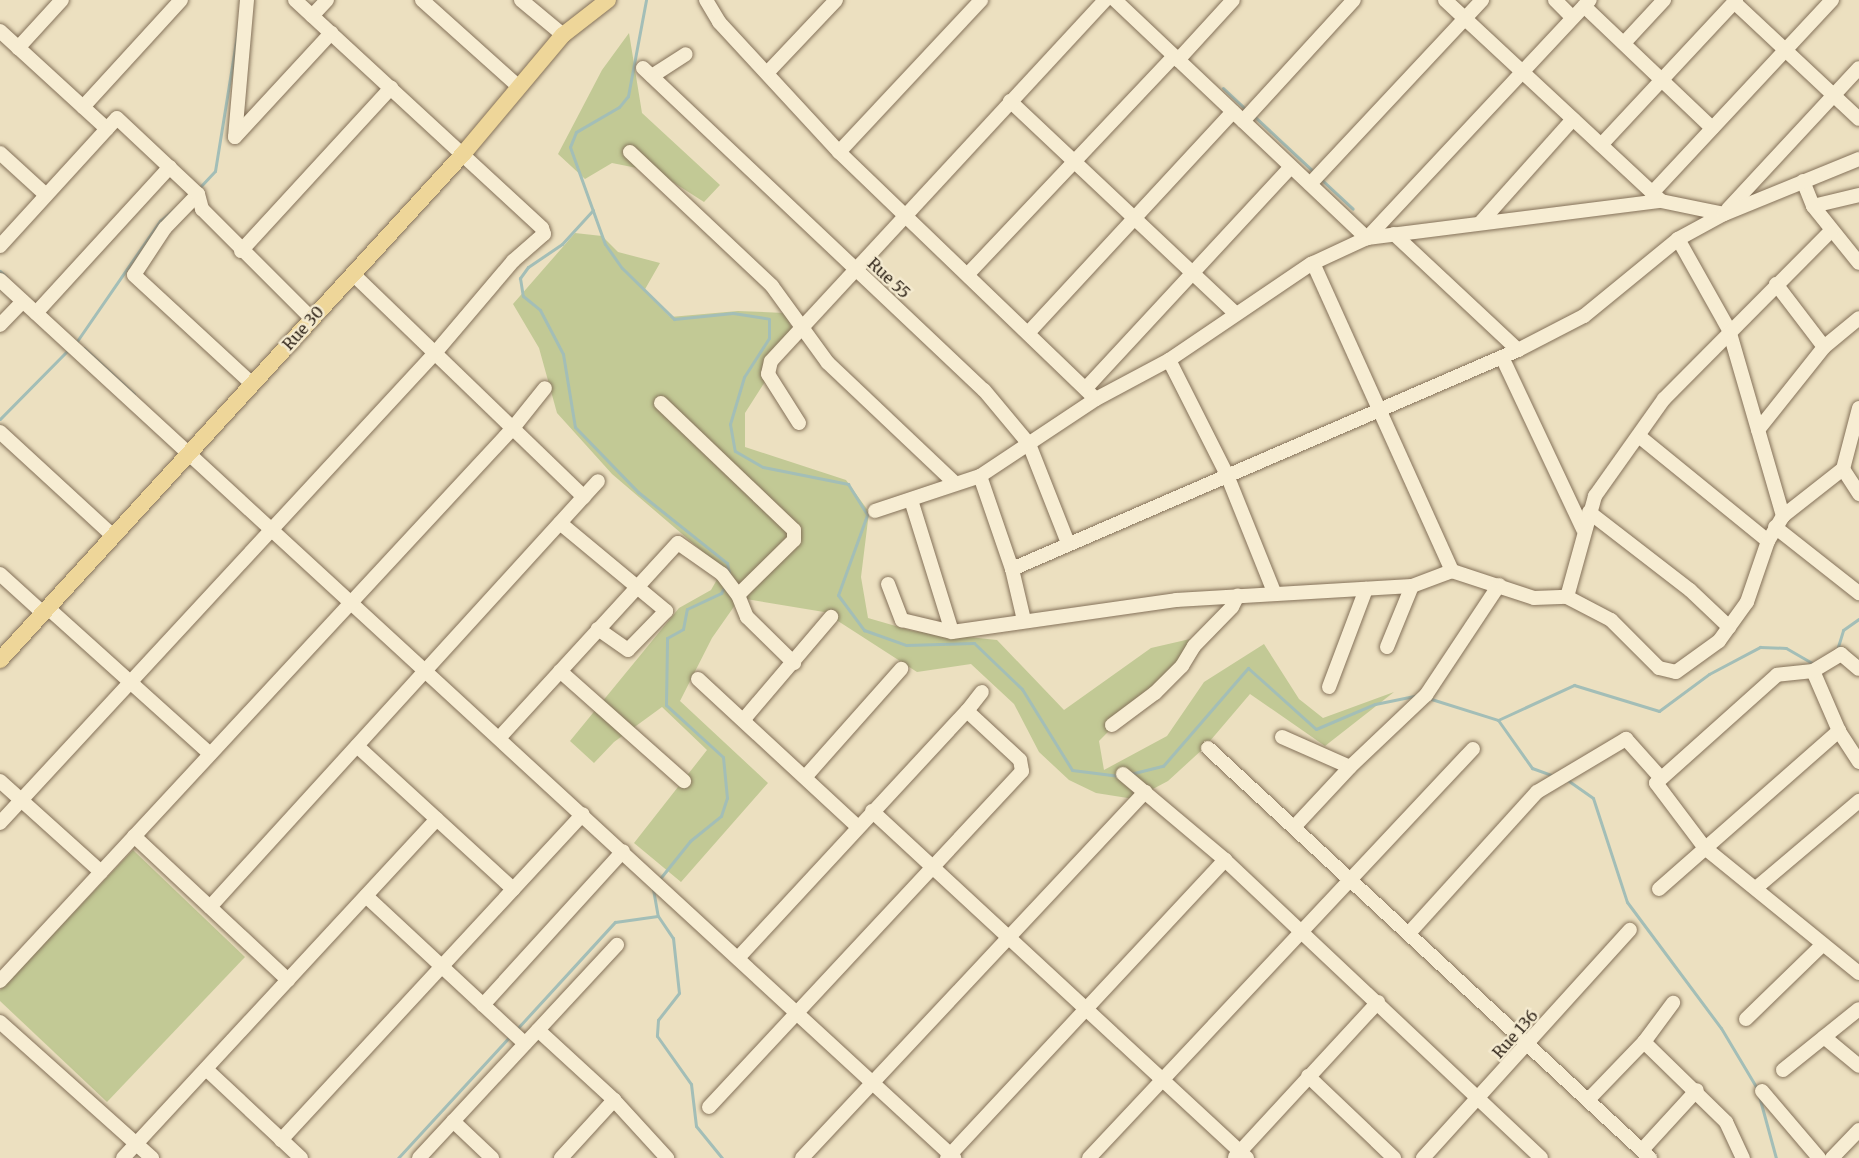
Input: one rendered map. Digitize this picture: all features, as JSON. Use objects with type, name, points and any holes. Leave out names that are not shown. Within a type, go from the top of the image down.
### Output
[{"type":"main road","name":"Rue 30","points":[[0,660],[463,154],[563,35],[608,0]]},
{"type":"street","points":[[18,48],[62,0]]},
{"type":"street","points":[[83,107],[181,0]]},
{"type":"street","points":[[247,0],[236,137],[331,33]]},
{"type":"street","points":[[0,823],[435,352],[513,261],[544,234],[542,228],[295,0]]},
{"type":"street","points":[[312,16],[327,0]]},
{"type":"street","points":[[422,0],[518,86]]},
{"type":"street","points":[[521,0],[563,35]]},
{"type":"street","points":[[706,0],[719,22],[768,72],[839,152],[1029,332],[1096,399]]},
{"type":"street","points":[[768,72],[836,0]]},
{"type":"street","points":[[839,152],[981,0]]},
{"type":"street","points":[[800,423],[767,367],[799,327],[1105,0]]},
{"type":"street","points":[[1115,0],[1366,238]]},
{"type":"street","points":[[968,274],[1233,0]]},
{"type":"street","points":[[1029,332],[1136,218],[1238,116],[1256,107],[1354,0]]},
{"type":"street","points":[[1445,0],[1657,197]]},
{"type":"street","points":[[1310,184],[1482,0]]},
{"type":"street","points":[[1555,0],[1573,18]]},
{"type":"street","points":[[1624,43],[1664,0]]},
{"type":"street","points":[[1657,197],[1712,128],[1832,0]]},
{"type":"street","points":[[1601,145],[1735,1],[1859,119]]},
{"type":"street","points":[[1366,238],[1587,3],[1624,43],[1712,128]]},
{"type":"street","points":[[0,31],[107,129]]},
{"type":"street","name":"Rue 55","points":[[686,54],[647,72],[984,390],[1029,444],[1068,543]]},
{"type":"street","points":[[1724,214],[1859,68]]},
{"type":"street","points":[[241,251],[391,88]]},
{"type":"street","points":[[1010,102],[1235,313]]},
{"type":"street","points":[[0,246],[117,118],[198,194],[202,209],[241,251],[312,318]]},
{"type":"street","points":[[1481,222],[1573,119]]},
{"type":"street","points":[[630,152],[772,286],[799,327],[828,363],[955,483]]},
{"type":"street","points":[[0,153],[46,195]]},
{"type":"street","points":[[1012,569],[1518,350],[1584,316],[1678,239],[1724,214],[1859,159]]},
{"type":"street","points":[[1086,388],[1196,274],[1291,166]]},
{"type":"street","points":[[36,312],[170,167]]},
{"type":"street","points":[[1803,181],[1814,206],[1831,231],[1859,264]]},
{"type":"street","points":[[198,194],[165,228],[134,275],[252,384]]},
{"type":"street","points":[[1814,206],[1859,195]]},
{"type":"street","points":[[875,511],[980,476],[1096,399],[1169,360],[1235,313],[1313,263],[1366,238],[1657,197],[1724,214]]},
{"type":"street","points":[[1567,597],[1583,529],[1595,496],[1640,437],[1664,399],[1729,330],[1831,231]]},
{"type":"street","points":[[1394,234],[1518,350]]},
{"type":"street","points":[[1678,239],[1729,330],[1758,430],[1779,521],[1859,593]]},
{"type":"street","points":[[1313,263],[1452,571]]},
{"type":"street","points":[[353,274],[584,497]]},
{"type":"street","points":[[0,279],[623,850],[951,1157],[1225,860]]},
{"type":"street","points":[[1776,284],[1824,347]]},
{"type":"street","points":[[0,325],[23,301]]},
{"type":"street","points":[[1758,430],[1824,347],[1859,318]]},
{"type":"street","points":[[1502,357],[1583,529]]},
{"type":"street","points":[[1169,360],[1227,475],[1274,592]]},
{"type":"street","points":[[0,981],[513,428],[545,388]]},
{"type":"street","points":[[661,403],[794,530],[794,540],[738,595]]},
{"type":"street","points":[[888,584],[902,620],[952,632],[1122,605],[1274,592],[1413,586],[1452,571],[1534,598],[1567,597],[1611,620],[1667,672],[1676,672],[1708,652],[1748,602],[1768,541],[1779,521],[1843,469],[1859,408]]},
{"type":"street","points":[[0,432],[113,536]]},
{"type":"street","points":[[1640,437],[1768,541]]},
{"type":"street","points":[[1843,469],[1859,494]]},
{"type":"street","points":[[980,476],[1012,569],[1024,620]]},
{"type":"street","points":[[210,907],[598,481]]},
{"type":"street","points":[[911,500],[952,632]]},
{"type":"street","points":[[1589,512],[1690,590],[1730,627]]},
{"type":"street","points":[[560,523],[639,586],[666,611],[633,649],[624,649],[598,629]]},
{"type":"street","points":[[500,737],[675,544],[682,543],[722,574],[738,595],[747,617],[794,663]]},
{"type":"street","points":[[0,573],[131,682],[210,754]]},
{"type":"street","points":[[1296,825],[1350,767],[1426,695],[1499,585]]},
{"type":"street","points":[[1387,647],[1413,586]]},
{"type":"street","points":[[1329,687],[1366,589]]},
{"type":"street","points":[[1112,725],[1182,666],[1194,646],[1232,607],[1238,595]]},
{"type":"street","points":[[745,718],[831,617]]},
{"type":"street","points":[[1859,669],[1841,654],[1813,671],[1777,675],[1660,777],[1656,788],[1705,848],[1859,973]]},
{"type":"street","points":[[807,776],[901,669]]},
{"type":"street","points":[[560,671],[684,781]]},
{"type":"street","points":[[1813,671],[1839,731],[1859,762]]},
{"type":"street","points":[[698,679],[745,718],[857,826]]},
{"type":"street","points":[[738,958],[857,826],[967,711],[981,692]]},
{"type":"street","points":[[709,1107],[1022,771],[1020,760],[967,711]]},
{"type":"street","points":[[1659,889],[1772,793],[1839,731]]},
{"type":"street","points":[[1282,737],[1350,767]]},
{"type":"street","points":[[1410,932],[1537,792],[1626,739],[1660,777]]},
{"type":"street","points":[[357,746],[513,889]]},
{"type":"street","points":[[1208,748],[1296,825],[1351,880],[1410,932],[1646,1154],[1696,1090]]},
{"type":"street","points":[[1089,1158],[1473,749]]},
{"type":"street","points":[[1123,774],[1225,860],[1301,934],[1378,1002],[1540,1158]]},
{"type":"street","points":[[0,781],[101,872]]},
{"type":"street","points":[[802,1158],[1145,792]]},
{"type":"street","points":[[1756,888],[1859,801]]},
{"type":"street","points":[[872,811],[1162,1079],[1240,1156],[1308,1076],[1378,1002]]},
{"type":"street","points":[[281,1140],[583,814]]},
{"type":"street","points":[[123,1158],[437,819]]},
{"type":"street","points":[[134,836],[288,980]]},
{"type":"street","points":[[483,1005],[623,850]]},
{"type":"street","points":[[366,896],[525,1044]]},
{"type":"street","name":"Rue 136","points":[[1423,1158],[1529,1044],[1630,930]]},
{"type":"street","points":[[1746,1019],[1823,944]]},
{"type":"street","points":[[419,1158],[617,945]]},
{"type":"street","points":[[1588,1100],[1644,1042],[1673,1003]]},
{"type":"street","points":[[1783,1070],[1859,1009]]},
{"type":"street","points":[[0,1022],[153,1158]]},
{"type":"street","points":[[537,1030],[614,1100],[667,1158]]},
{"type":"street","points":[[1824,1037],[1859,1066]]},
{"type":"street","points":[[1644,1042],[1696,1090],[1726,1122],[1743,1158]]},
{"type":"street","points":[[206,1069],[301,1158]]},
{"type":"street","points":[[1308,1076],[1394,1158]]},
{"type":"street","points":[[1762,1091],[1819,1158]]},
{"type":"street","points":[[561,1158],[614,1100]]},
{"type":"street","points":[[453,1122],[492,1158]]},
{"type":"street","points":[[1832,1158],[1859,1130]]},
{"type":"green space","points":[[629,33],[642,113],[720,185],[704,202],[657,172],[612,163],[585,179],[558,154],[602,70]]},
{"type":"green space","points":[[575,233],[602,236],[618,252],[660,263],[644,291],[670,317],[738,311],[785,313],[795,335],[745,413],[745,447],[846,480],[869,512],[861,577],[868,618],[913,631],[997,640],[1064,710],[1151,648],[1203,636],[1099,741],[1104,770],[1167,736],[1204,682],[1264,644],[1299,699],[1323,718],[1394,692],[1325,746],[1250,694],[1204,748],[1168,781],[1134,799],[1096,793],[1069,780],[1039,752],[1014,704],[971,664],[917,672],[824,612],[740,598],[712,638],[680,701],[768,783],[681,882],[634,843],[707,750],[662,707],[614,742],[594,763],[570,741],[679,608],[711,590],[723,569],[612,474],[557,413],[539,348],[513,304]]},
{"type":"green space","points":[[133,850],[245,957],[107,1102],[0,1001],[0,990]]},
{"type":"waterway","points":[[646,0],[628,96],[619,107],[576,132],[570,147],[605,244],[622,268],[674,319],[733,313],[769,319],[769,338],[744,377],[730,424],[735,451],[763,467],[848,484],[867,515],[838,595],[864,630],[906,645],[974,643],[1022,689],[1072,770],[1120,776]]},
{"type":"waterway","points":[[200,187],[215,171],[239,23]]},
{"type":"waterway","points":[[1223,88],[1247,110]]},
{"type":"waterway","points":[[1254,116],[1315,173]]},
{"type":"waterway","points":[[1322,180],[1353,209]]},
{"type":"waterway","points":[[75,344],[160,221],[176,208]]},
{"type":"waterway","points":[[593,210],[562,244],[528,267],[520,278],[523,296],[540,310],[563,354],[575,427],[638,492],[727,563],[730,577]]},
{"type":"waterway","points":[[0,271],[6,277]]},
{"type":"waterway","points":[[0,419],[70,348]]},
{"type":"waterway","points":[[84,348],[134,394]]},
{"type":"waterway","points":[[658,881],[690,841],[721,816],[727,798],[723,757],[666,705],[667,638],[683,629],[687,609],[721,593],[725,586]]},
{"type":"waterway","points":[[1837,650],[1843,630],[1859,619]]},
{"type":"waterway","points":[[1428,698],[1498,720],[1574,685],[1659,711],[1709,674],[1760,647],[1786,648],[1814,664]]},
{"type":"waterway","points":[[1130,774],[1163,766],[1248,668],[1316,729],[1375,704],[1419,695]]},
{"type":"waterway","points":[[1498,720],[1532,768],[1554,776]]},
{"type":"waterway","points":[[1566,779],[1593,798],[1627,902],[1721,1028],[1758,1090]]},
{"type":"waterway","points":[[653,889],[658,916],[673,938],[679,993],[658,1020],[657,1036],[691,1084],[696,1126],[722,1158]]},
{"type":"waterway","points":[[515,1031],[615,922],[658,916]]},
{"type":"waterway","points":[[398,1158],[510,1036]]},
{"type":"waterway","points":[[1759,1096],[1776,1158]]}]
